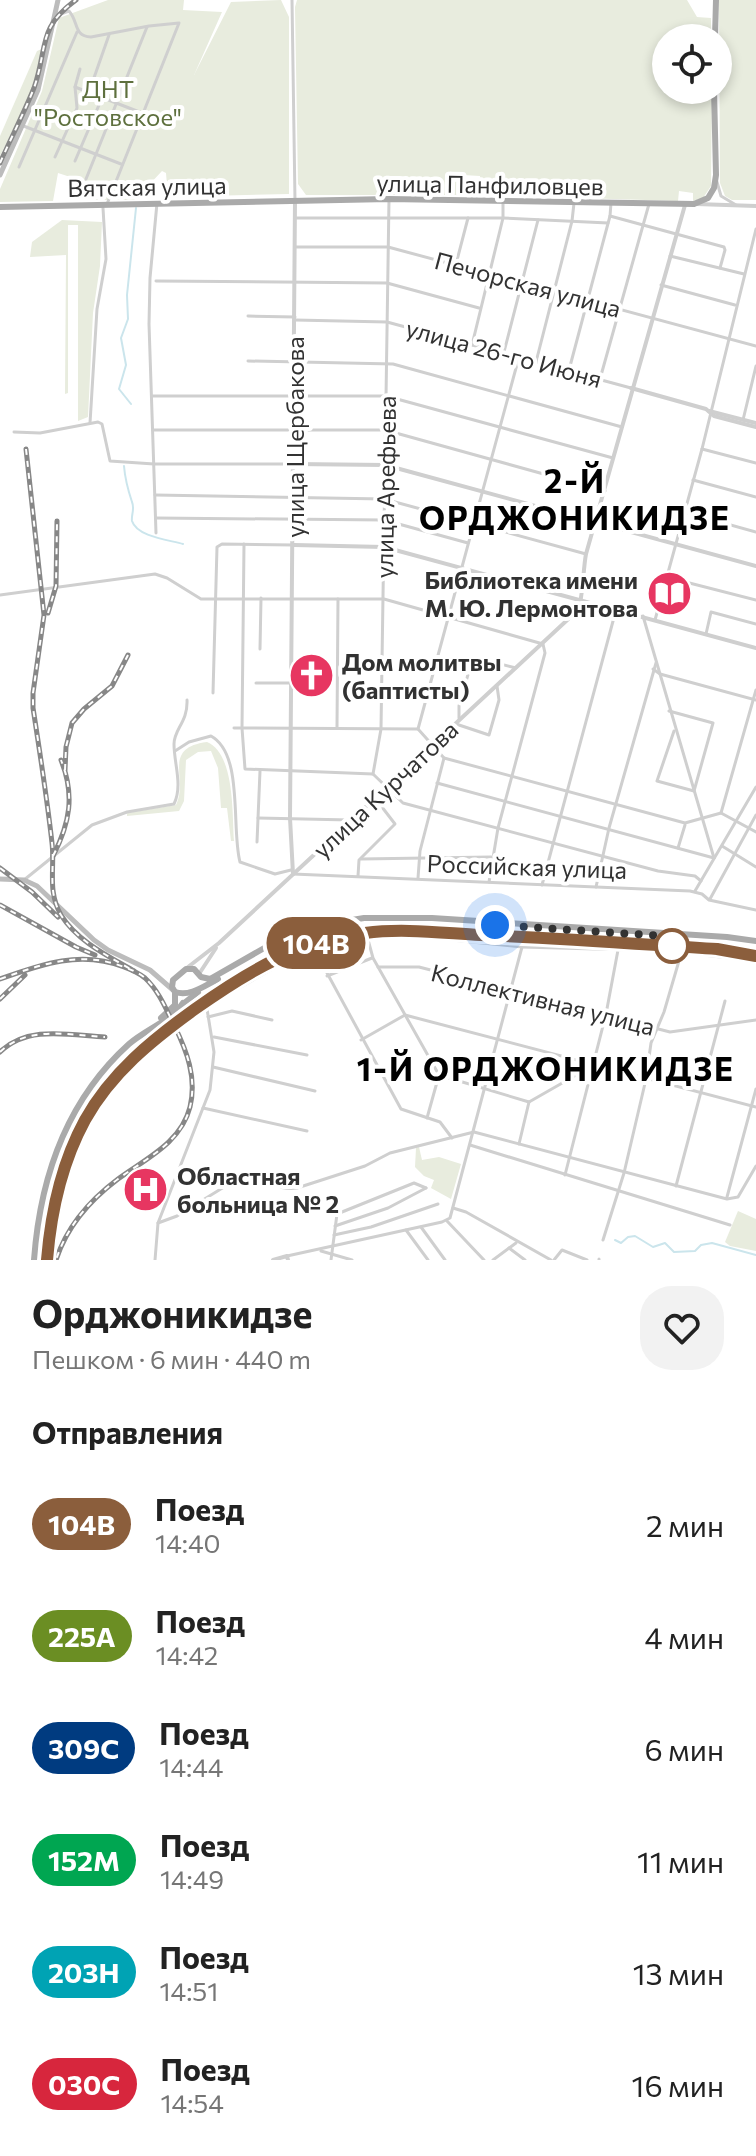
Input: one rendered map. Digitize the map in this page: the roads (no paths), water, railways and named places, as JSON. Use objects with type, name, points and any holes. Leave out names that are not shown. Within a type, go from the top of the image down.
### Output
[{"type":"main road","points":[[0,175],[38,90],[58,0]]},
{"type":"main road","points":[[715,24],[716,0]]},
{"type":"main road","points":[[694,204],[712,194],[716,175],[714,104]]},
{"type":"main road","name":"улица Панфиловцев","points":[[295,201],[389,199],[694,204]]},
{"type":"main road","name":"Вятская улица","points":[[0,207],[295,201]]},
{"type":"main road","points":[[0,879],[24,880],[50,896],[108,950],[139,964],[162,979],[174,992],[188,993],[218,979]]},
{"type":"main road","points":[[166,1017],[175,1005],[171,983],[186,969],[194,969],[198,975],[210,979],[273,943],[328,924],[364,918],[450,919],[727,937],[756,942]]},
{"type":"main road","points":[[33,1260],[34,1223],[42,1180],[78,1099],[96,1074],[126,1044],[218,979],[269,948],[328,926],[365,921],[432,921],[756,942]]},
{"type":"main road","points":[[183,1004],[198,975]]},
{"type":"main road","points":[[162,979],[175,977]]},
{"type":"street","name":"улица Щербакова","points":[[292,0],[296,218],[292,872]]},
{"type":"street","points":[[19,167],[77,32],[74,16],[69,11],[55,17]]},
{"type":"street","points":[[77,32],[91,37],[179,23],[105,204],[106,259],[97,309],[90,423]]},
{"type":"street","points":[[86,179],[147,26]]},
{"type":"street","points":[[89,92],[110,34]]},
{"type":"street","points":[[55,157],[77,108],[75,87],[80,69]]},
{"type":"street","points":[[75,87],[142,113]]},
{"type":"street","points":[[75,161],[102,97]]},
{"type":"street","points":[[21,125],[121,164]]},
{"type":"street","points":[[716,175],[721,196],[736,205]]},
{"type":"street","name":"улица Арефьева","points":[[373,774],[381,729],[389,199]]},
{"type":"street","points":[[472,345],[503,218],[503,202]]},
{"type":"street","points":[[156,533],[150,280],[157,203]]},
{"type":"street","points":[[536,362],[574,203]]},
{"type":"street","points":[[569,371],[611,203]]},
{"type":"street","points":[[600,379],[649,204]]},
{"type":"street","points":[[694,204],[756,206]]},
{"type":"street","points":[[581,599],[586,554],[685,205]]},
{"type":"street","points":[[610,216],[724,247],[720,268]]},
{"type":"street","points":[[296,218],[503,218],[608,223]]},
{"type":"street","points":[[456,264],[468,218]]},
{"type":"street","points":[[504,353],[538,220]]},
{"type":"street","points":[[655,620],[702,449],[756,229]]},
{"type":"street","name":"Печорская улица","points":[[296,247],[388,247],[756,346]]},
{"type":"street","points":[[670,256],[745,274]]},
{"type":"street","points":[[156,281],[387,283],[479,308]]},
{"type":"street","points":[[661,285],[736,305]]},
{"type":"street","name":"улица 26-го Июня","points":[[248,316],[387,322],[756,425]]},
{"type":"street","points":[[418,729],[519,357]]},
{"type":"street","points":[[248,361],[387,364],[622,427]]},
{"type":"street","points":[[743,420],[756,366]]},
{"type":"street","points":[[153,396],[386,396],[614,458]]},
{"type":"street","name":"улица 26-го Июня","points":[[709,411],[714,416],[756,425]]},
{"type":"street","points":[[14,432],[40,433],[101,422],[110,461],[385,465],[756,566]]},
{"type":"street","points":[[153,430],[385,430],[605,491]]},
{"type":"street","points":[[702,449],[756,463]]},
{"type":"street","points":[[693,480],[756,497]]},
{"type":"street","points":[[155,495],[384,499],[586,554]]},
{"type":"street","points":[[684,512],[756,532]]},
{"type":"street","points":[[156,518],[384,520],[468,543]]},
{"type":"street","points":[[244,544],[242,728],[245,767],[260,771],[373,774],[403,803],[658,871],[695,876],[701,881]]},
{"type":"street","points":[[213,693],[217,547],[244,544],[384,547],[756,648]]},
{"type":"street","points":[[0,595],[155,574],[177,583],[197,597],[215,600],[243,597],[384,599],[543,644],[545,653],[498,828],[489,882]]},
{"type":"street","points":[[666,577],[756,600]]},
{"type":"street","points":[[260,649],[261,598]]},
{"type":"street","points":[[337,729],[338,599]]},
{"type":"street","name":"улица Курчатова","points":[[186,969],[219,943],[292,872],[543,644],[578,610],[581,599]]},
{"type":"street","points":[[542,885],[616,609]]},
{"type":"street","points":[[706,634],[711,612],[756,624]]},
{"type":"street","points":[[643,616],[714,858]]},
{"type":"street","points":[[497,686],[499,700],[489,735],[458,722],[459,706],[473,657],[516,668]]},
{"type":"street","points":[[596,887],[652,669],[657,662]]},
{"type":"street","points":[[652,669],[660,674],[755,700]]},
{"type":"street","points":[[256,683],[292,683]]},
{"type":"street","points":[[721,813],[756,690]]},
{"type":"street","points":[[24,880],[92,825],[127,812],[174,804],[178,794],[174,741],[186,718],[187,700]]},
{"type":"street","points":[[669,711],[713,723],[694,791]]},
{"type":"street","points":[[234,728],[418,729]]},
{"type":"street","points":[[418,729],[444,758],[685,823],[721,813],[756,832]]},
{"type":"street","points":[[675,730],[670,736],[657,781],[694,791]]},
{"type":"street","name":"Российская улица","points":[[175,751],[189,742],[211,736],[225,750],[232,772],[240,862],[275,874],[292,872],[695,891]]},
{"type":"street","points":[[418,879],[419,857],[444,758]]},
{"type":"street","points":[[257,842],[260,771]]},
{"type":"street","points":[[437,783],[714,858]]},
{"type":"street","points":[[756,787],[695,891],[709,900],[756,910]]},
{"type":"street","points":[[358,877],[361,859],[395,824],[375,798]]},
{"type":"street","points":[[709,900],[756,815]]},
{"type":"street","points":[[258,818],[351,820]]},
{"type":"street","points":[[678,848],[685,823]]},
{"type":"street","points":[[722,846],[756,867]]},
{"type":"street","points":[[361,859],[419,857],[548,864]]},
{"type":"street","points":[[367,936],[373,958],[439,1075],[529,1102],[593,1065]]},
{"type":"street","points":[[155,1260],[158,1223],[210,1090],[214,1037],[207,1009],[262,973],[314,949],[367,936],[756,961]]},
{"type":"street","name":"улица Курчатова","points":[[198,975],[219,943]]},
{"type":"street","points":[[273,1260],[448,1219],[522,947]]},
{"type":"street","points":[[314,949],[401,1109],[443,1125],[453,1138]]},
{"type":"street","points":[[565,1175],[606,1014],[618,950]]},
{"type":"street","points":[[603,1240],[624,1173],[646,1079],[648,1057],[681,954]]},
{"type":"street","points":[[327,976],[373,958]]},
{"type":"street","name":"Коллективная улица","points":[[378,967],[419,967],[670,1032],[756,1020]]},
{"type":"street","points":[[676,1187],[725,1001]]},
{"type":"street","points":[[208,1017],[232,1011],[272,1020]]},
{"type":"street","points":[[361,1040],[405,1015],[754,1106]]},
{"type":"street","points":[[214,1037],[307,1055]]},
{"type":"street","points":[[213,1067],[315,1091]]},
{"type":"street","points":[[427,1119],[439,1075]]},
{"type":"street","points":[[727,1199],[756,1089]]},
{"type":"street","points":[[519,1144],[529,1102]]},
{"type":"street","points":[[203,1108],[307,1131]]},
{"type":"street","points":[[158,1223],[177,1216],[237,1179],[245,1178],[287,1189],[297,1188],[365,1166],[390,1153],[474,1132],[727,1199],[736,1198],[756,1166]]},
{"type":"street","points":[[470,1145],[730,1225]]},
{"type":"street","points":[[331,1260],[335,1226],[337,1214],[414,1183],[426,1188],[388,1208],[335,1226]]},
{"type":"street","points":[[334,1235],[371,1227],[438,1204]]},
{"type":"street","points":[[453,1208],[466,1212],[552,1260],[562,1250],[587,1260]]},
{"type":"street","points":[[448,1219],[484,1260]]},
{"type":"street","points":[[421,1227],[445,1260]]},
{"type":"street","points":[[406,1230],[428,1260]]},
{"type":"street","points":[[493,1260],[516,1242]]},
{"type":"street","points":[[509,1248],[525,1260]]},
{"type":"street","points":[[318,1250],[352,1260]]},
{"type":"street","points":[[498,1256],[503,1260]]},
{"type":"waterway","points":[[131,404],[119,389],[126,365],[121,338],[128,319],[127,295],[136,208]]},
{"type":"waterway","points":[[124,466],[135,526],[147,534],[183,544]]},
{"type":"waterway","points":[[615,1240],[621,1243],[635,1236],[653,1247],[665,1243],[674,1252],[695,1251],[701,1245],[712,1243],[756,1255]]},
{"type":"railway","points":[[0,163],[34,88],[49,30],[76,0]]},
{"type":"railway","points":[[26,449],[44,615],[33,708],[52,843],[54,897],[61,915],[76,933],[134,971]]},
{"type":"railway","points":[[48,613],[56,586],[57,521]]},
{"type":"railway","points":[[65,770],[72,723],[112,686],[128,655]]},
{"type":"railway","points":[[53,856],[69,809],[68,785],[61,760]]},
{"type":"railway","points":[[0,868],[58,917]]},
{"type":"railway","points":[[0,905],[95,955]]},
{"type":"railway","points":[[47,1260],[54,1206],[63,1170],[85,1120],[107,1087],[148,1045],[195,1009],[234,982],[296,950],[341,937],[406,931],[717,949],[756,956]]},
{"type":"railway","points":[[0,979],[46,964],[77,959],[108,962],[133,970],[145,978],[158,994],[190,1065],[192,1096],[179,1131],[161,1149],[118,1179],[89,1205],[66,1236],[56,1260]]},
{"type":"railway","points":[[0,999],[25,975]]},
{"type":"railway","points":[[0,1052],[23,1038],[36,1035],[105,1037]]},
{"type":"train","name":"104В","points":[[47,1260],[50,1220],[58,1186],[85,1120],[105,1089],[140,1050],[175,1024],[239,979],[292,951],[366,932],[407,931],[717,949],[756,956]]},
{"type":"place","name":"Библиотека имени М. Ю. Лермонтова","points":[[669,593]]},
{"type":"place","name":"Дом молитвы (баптисты)","points":[[311,675]]},
{"type":"place","name":"Областная больница № 2","points":[[146,1189]]},
{"type":"district","name":"2-Й ОРДЖОНИКИДЗЕ","points":[[575,498]]},
{"type":"district","name":"1-Й ОРДЖОНИКИДЗЕ","points":[[546,1068]]},
{"type":"park label","name":"ДНТ \"Ростовское\"","points":[[108,102]]}]
